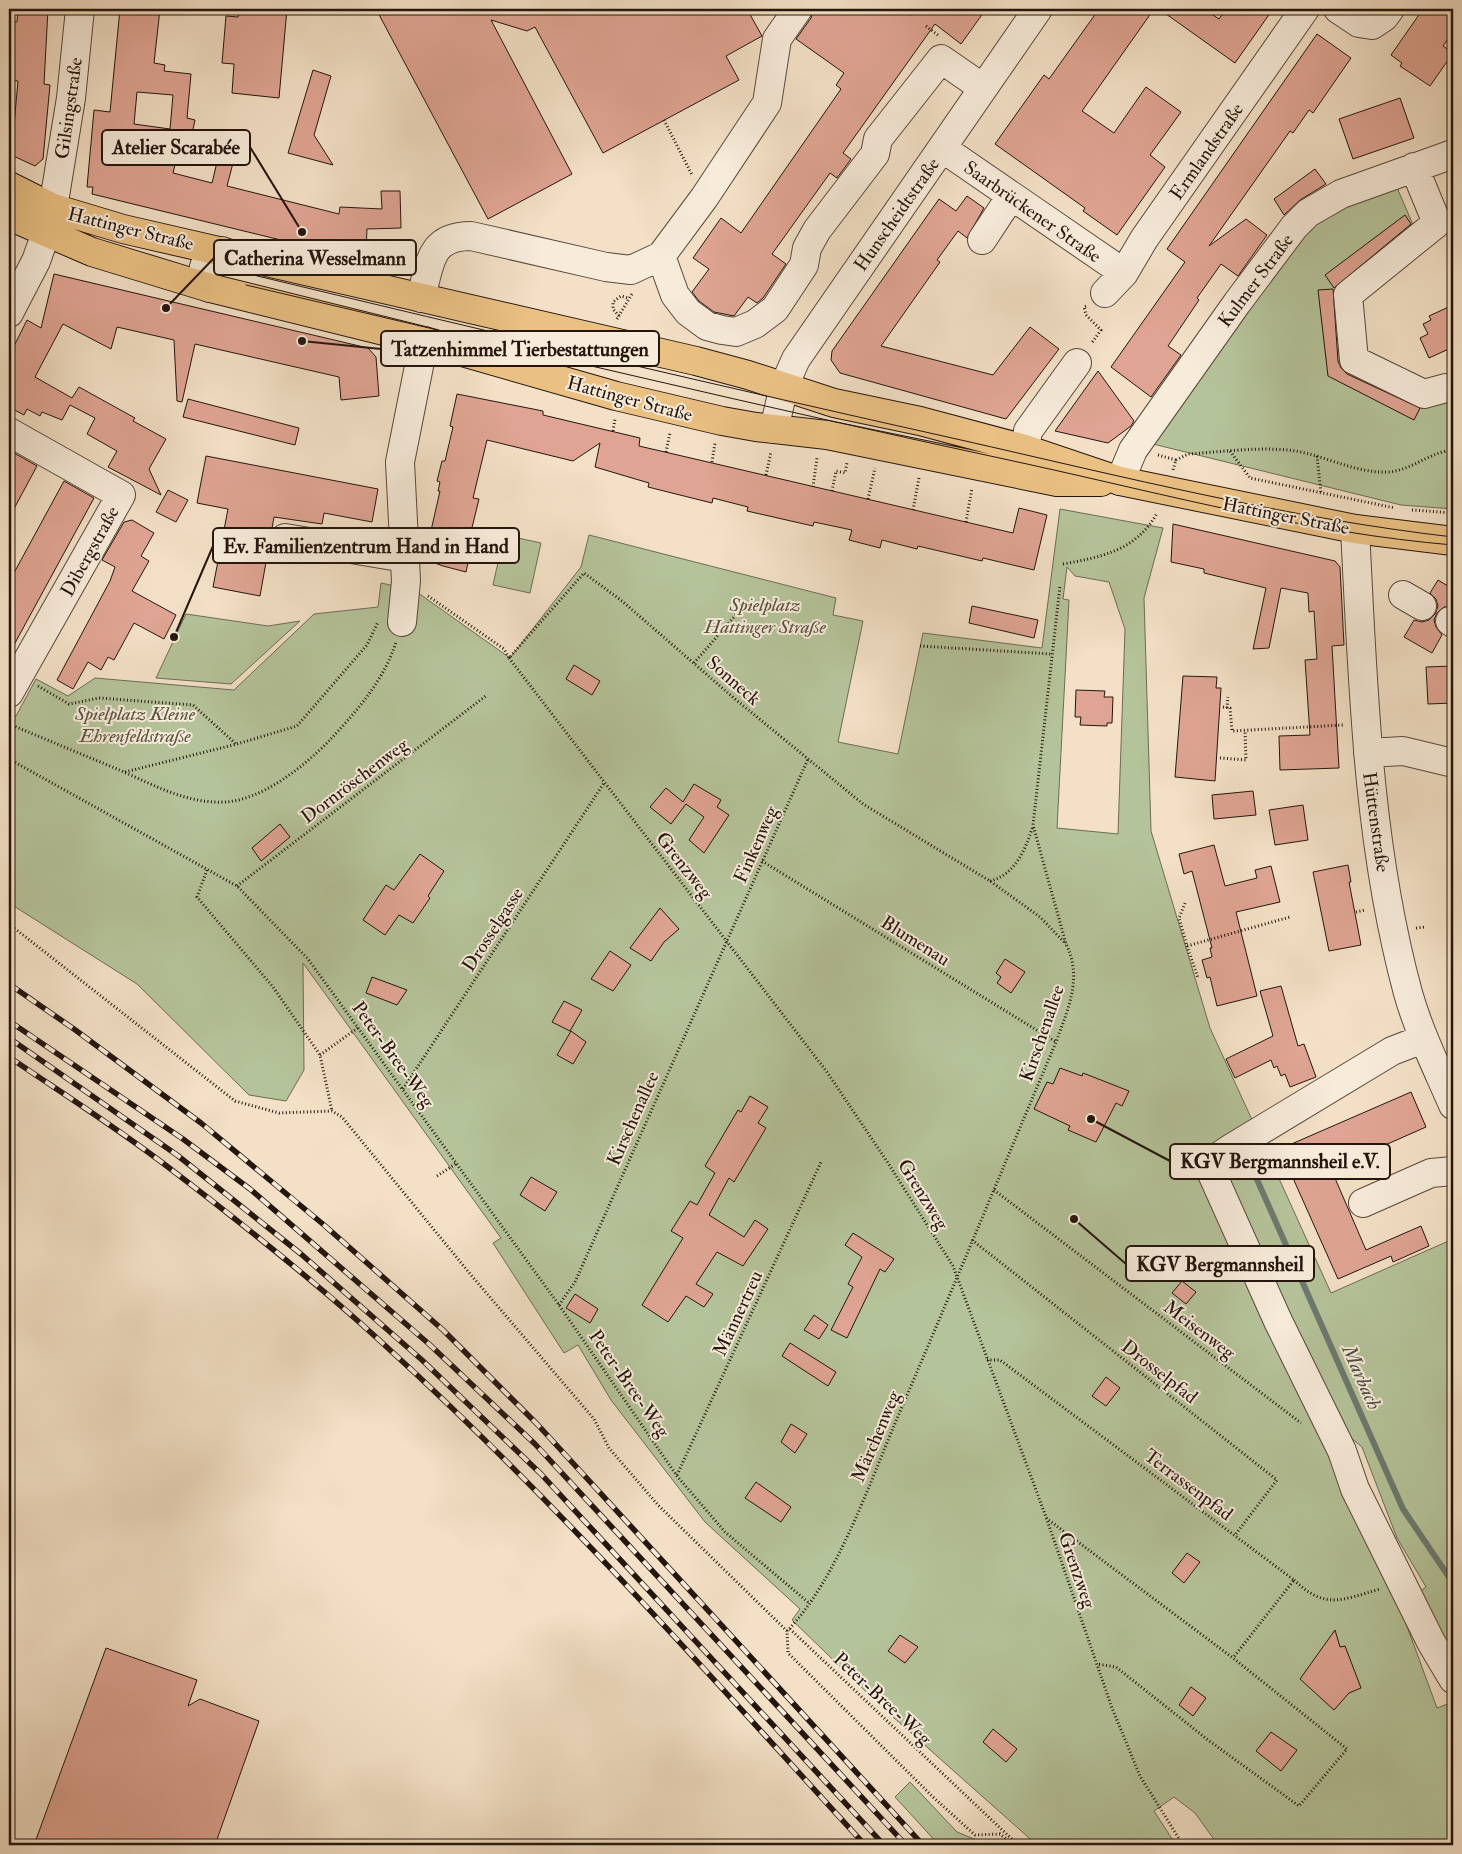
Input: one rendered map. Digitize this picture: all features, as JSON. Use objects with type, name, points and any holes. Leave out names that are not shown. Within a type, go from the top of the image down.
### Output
[{"type":"main road","name":"Hattinger Straße","points":[[9,186],[49,220],[92,252],[210,288],[424,341],[616,396],[722,421],[772,442],[828,435],[1022,462],[1355,528],[1453,541]]},
{"type":"main road","name":"Hattinger Straße","points":[[9,216],[123,229],[696,361],[834,402],[920,421],[1022,462]]},
{"type":"street","name":"Gilsingstraße","points":[[9,313],[36,261],[49,220],[71,98],[80,9]]},
{"type":"street","points":[[421,298],[436,248],[442,242],[456,236],[471,236],[631,270],[661,256],[704,198],[767,102],[777,39],[798,9]]},
{"type":"street","name":"Hunscheidtstraße","points":[[772,442],[784,386],[796,359],[1038,9]]},
{"type":"street","name":"Ermlandstraße","points":[[1105,293],[1124,273],[1144,239],[1305,9]]},
{"type":"street","points":[[1338,9],[1359,23],[1372,25],[1384,17],[1390,9]]},
{"type":"street","points":[[661,256],[674,295],[688,312],[706,326],[736,332],[755,324],[775,309],[804,265],[807,248],[817,230],[875,154],[878,140],[941,59],[983,88]]},
{"type":"street","name":"Saarbrückener Straße","points":[[942,148],[1124,273]]},
{"type":"street","name":"Kulmer Straße","points":[[1120,481],[1133,450],[1294,226],[1308,213],[1341,194],[1453,154]]},
{"type":"street","points":[[1414,167],[1437,223],[1348,294],[1354,360],[1424,394],[1446,388]]},
{"type":"street","points":[[982,240],[1011,196]]},
{"type":"street","points":[[210,288],[204,277],[205,263],[211,256],[222,251]]},
{"type":"street","points":[[391,621],[406,569],[400,462],[424,341]]},
{"type":"street","points":[[1022,462],[1028,431],[1077,363]]},
{"type":"street","name":"Dibergstraße","points":[[9,432],[121,495],[14,684]]},
{"type":"street","name":"Hüttenstraße","points":[[1355,528],[1368,753],[1373,807],[1388,897],[1408,994],[1423,1039],[1453,1105]]},
{"type":"street","points":[[285,538],[406,569]]},
{"type":"street","points":[[1368,753],[1402,751],[1453,763]]},
{"type":"street","points":[[1423,1039],[1392,1051],[1375,1061],[1233,1147],[1215,1160],[1209,1168],[1278,1321],[1342,1451],[1355,1489],[1431,1642],[1453,1679]]},
{"type":"street","points":[[1363,1203],[1431,1173],[1453,1171]]},
{"type":"path","points":[[902,9],[911,15]]},
{"type":"path","points":[[664,120],[704,198]]},
{"type":"path","points":[[619,316],[612,307],[614,300],[621,296],[628,298],[624,307]]},
{"type":"path","points":[[1077,363],[1100,330],[1086,315]]},
{"type":"path","points":[[613,431],[615,419]]},
{"type":"path","points":[[666,452],[670,432]]},
{"type":"path","points":[[712,462],[715,442]]},
{"type":"path","points":[[766,476],[772,442]]},
{"type":"path","points":[[1150,452],[1176,460],[1188,454],[1288,450],[1360,468],[1388,472],[1406,467],[1440,451],[1453,450]]},
{"type":"path","points":[[1230,451],[1250,478],[1399,509]]},
{"type":"path","points":[[813,487],[817,455]]},
{"type":"path","points":[[1317,456],[1321,493]]},
{"type":"path","points":[[1175,465],[1176,460]]},
{"type":"path","points":[[832,491],[836,472],[845,473],[848,461]]},
{"type":"path","points":[[868,499],[875,467]]},
{"type":"path","points":[[913,510],[919,476]]},
{"type":"path","points":[[966,522],[972,488]]},
{"type":"path","points":[[1408,510],[1453,513]]},
{"type":"path","points":[[1063,564],[1108,555],[1125,547],[1142,533],[1156,514]]},
{"type":"path","points":[[406,569],[504,649],[510,658]]},
{"type":"path","name":"Sonneck","points":[[510,658],[584,573],[622,601],[863,804],[990,881],[1040,918],[1066,944]]},
{"type":"path","name":"Kirschenallee","points":[[958,1275],[1056,1042],[1070,1006],[1074,980],[1074,960],[1066,944],[1033,825],[1060,586]]},
{"type":"path","points":[[694,663],[741,609]]},
{"type":"path","points":[[124,772],[237,744],[297,726],[391,621]]},
{"type":"path","points":[[9,724],[169,792],[204,802],[227,802],[268,788],[290,775],[346,722],[380,677],[392,655],[391,621]]},
{"type":"path","points":[[920,646],[1051,654]]},
{"type":"path","name":"Grenzweg","points":[[510,658],[604,784],[727,940],[826,1072],[888,1163],[958,1275],[987,1360],[1046,1517],[1112,1708],[1140,1776],[1183,1845]]},
{"type":"path","points":[[14,684],[69,704],[99,698],[193,705],[237,744]]},
{"type":"path","name":"Dornröschenweg","points":[[237,886],[487,695]]},
{"type":"path","points":[[1228,698],[1225,708],[1230,708],[1232,731],[1366,724]]},
{"type":"path","points":[[1220,758],[1246,760],[1245,731]]},
{"type":"path","name":"Peter-Bree-Weg","points":[[9,759],[237,886],[308,959],[559,1306],[677,1476],[725,1532],[809,1602]]},
{"type":"path","name":"Finkenweg","points":[[727,940],[808,759]]},
{"type":"path","name":"Drosselgasse","points":[[403,1089],[604,784]]},
{"type":"path","points":[[990,881],[1002,878],[1013,869],[1027,844],[1033,825]]},
{"type":"path","name":"Blumenau","points":[[762,861],[1056,1042]]},
{"type":"path","points":[[9,924],[235,1101],[279,1113],[332,1111],[320,1055],[273,987],[197,897],[207,870]]},
{"type":"path","points":[[1185,903],[1179,918],[1198,978]]},
{"type":"path","points":[[1188,946],[1290,917]]},
{"type":"path","name":"Kirschenallee","points":[[559,1306],[575,1282],[727,940]]},
{"type":"path","points":[[320,1055],[359,1027]]},
{"type":"path","name":"Peter-Bree-Weg","points":[[332,1111],[342,1117],[471,1275],[594,1419],[609,1448],[658,1505],[788,1630],[1018,1845]]},
{"type":"path","name":"Männertreu","points":[[677,1476],[821,1162]]},
{"type":"path","points":[[437,1176],[457,1164]]},
{"type":"path","name":"Meisenweg","points":[[994,1190],[1309,1429]]},
{"type":"path","name":"Drosselpfad","points":[[972,1240],[1277,1480],[1235,1535]]},
{"type":"path","name":"Märchenweg","points":[[809,1602],[821,1589],[845,1538],[958,1275]]},
{"type":"path","name":"Terrassenpfad","points":[[987,1360],[1000,1360],[1322,1600],[1332,1601],[1375,1590]]},
{"type":"path","points":[[1046,1517],[1233,1658],[1347,1749],[1299,1806],[1208,1740],[1116,1667],[1096,1664]]},
{"type":"path","points":[[1233,1658],[1294,1580]]},
{"type":"path","points":[[809,1602],[788,1630],[788,1653],[933,1797],[975,1835],[1000,1834],[1009,1844],[1018,1845]]},
{"type":"green space","points":[[1395,183],[1414,227],[1335,289],[1344,366],[1453,397],[1453,509],[1401,505],[1153,444],[1256,292],[1321,215]]},
{"type":"green space","points":[[1060,509],[1163,528],[1144,598],[1151,831],[1210,1028],[1253,1122],[1230,1132],[1213,1147],[1380,1553],[1437,1708],[1453,1702],[1453,1845],[1218,1845],[1195,1813],[1174,1797],[1154,1811],[1176,1845],[1064,1845],[1052,1841],[1043,1845],[1037,1845],[883,1708],[792,1620],[800,1609],[705,1522],[611,1400],[578,1345],[564,1353],[493,1243],[501,1238],[303,963],[304,1070],[286,1101],[249,1095],[137,984],[9,903],[9,721],[16,716],[36,679],[68,696],[95,678],[234,690],[314,614],[378,607],[381,583],[414,590],[510,658],[581,567],[589,535],[836,598],[833,615],[863,621],[838,742],[898,754],[923,633],[1042,648]],"holes":[[[1067,567],[1075,576],[1109,582],[1125,629],[1118,834],[1057,828],[1069,600],[1063,599]]]},
{"type":"green space","points":[[504,535],[541,543],[530,593],[493,585]]},
{"type":"green space","points":[[186,614],[268,626],[300,621],[231,684],[156,678]]},
{"type":"green space","points":[[1261,1139],[1331,1293],[1453,1239],[1453,1661],[1418,1593],[1426,1587],[1397,1538],[1362,1447],[1339,1428],[1224,1167]]},
{"type":"green space","points":[[910,1782],[957,1832],[989,1845],[939,1845],[895,1797]]},
{"type":"building","points":[[18,9],[48,9],[44,84],[50,85],[43,159],[35,166],[9,154],[9,122],[14,125],[18,81],[9,80],[11,57],[9,57],[9,21],[17,22]]},
{"type":"building","points":[[120,9],[160,9],[154,63],[165,65],[164,71],[191,74],[187,118],[195,120],[190,143],[181,140],[173,173],[212,183],[223,137],[239,140],[227,186],[339,214],[340,207],[382,209],[381,191],[400,191],[401,228],[367,229],[366,252],[330,250],[330,252],[92,194],[93,187],[87,187],[94,110],[110,112]],"holes":[[[137,92],[173,95],[170,129],[134,124]]]},
{"type":"building","points":[[239,9],[287,9],[279,98],[232,93],[234,64],[222,63],[226,16],[238,17]]},
{"type":"building","points":[[376,9],[747,9],[762,36],[726,56],[739,80],[603,153],[535,27],[527,31],[491,20],[572,174],[488,219]]},
{"type":"building","points":[[813,9],[986,9],[961,44],[935,24],[843,153],[851,159],[837,178],[830,173],[772,254],[786,264],[763,298],[757,303],[748,297],[734,316],[714,312],[699,301],[692,292],[709,269],[693,258],[721,218],[741,233],[841,89],[836,85],[844,73],[796,39],[811,18]]},
{"type":"building","points":[[1099,9],[1154,9],[1082,111],[1114,133],[1146,87],[1181,112],[1150,155],[1165,167],[1117,235],[1083,211],[1085,208],[995,144],[1044,75],[1049,79]]},
{"type":"building","points":[[1159,9],[1204,9],[1219,19],[1226,9],[1273,9],[1235,63]]},
{"type":"building","points":[[1423,9],[1453,9],[1453,31],[1443,46],[1453,53],[1430,86],[1400,66],[1402,63],[1391,55]]},
{"type":"building","points":[[1317,34],[1351,58],[1313,113],[1309,110],[1293,133],[1290,131],[1209,246],[1246,219],[1267,235],[1238,276],[1221,264],[1197,298],[1199,300],[1168,346],[1181,355],[1151,397],[1111,367],[1185,262],[1167,249]]},
{"type":"building","points":[[313,70],[331,76],[314,135],[333,165],[288,153]]},
{"type":"building","points":[[1400,98],[1414,138],[1353,159],[1339,119]]},
{"type":"building","points":[[1315,169],[1326,184],[1300,200],[1284,215],[1274,199]]},
{"type":"building","points":[[967,196],[984,208],[967,238],[958,231],[937,260],[940,262],[881,346],[993,375],[1030,327],[1059,349],[1006,419],[840,373],[831,360],[832,351],[939,199],[956,211]]},
{"type":"building","points":[[1405,215],[1411,224],[1334,288],[1325,275]]},
{"type":"building","points":[[54,274],[368,348],[376,357],[379,396],[341,400],[339,377],[195,344],[182,402],[177,401],[174,340],[117,327],[111,349],[63,324],[35,377],[72,398],[79,387],[135,418],[133,421],[166,439],[149,469],[161,495],[108,467],[117,451],[87,434],[95,418],[70,405],[62,420],[42,412],[40,416],[27,409],[24,415],[9,407],[9,356],[27,320],[41,328]]},
{"type":"building","points":[[1333,289],[1338,361],[1341,368],[1347,374],[1420,408],[1414,420],[1328,376],[1318,290]]},
{"type":"building","points":[[1453,305],[1453,347],[1429,358],[1420,338],[1428,334],[1423,324],[1431,320],[1429,316]]},
{"type":"building","points":[[1098,371],[1134,421],[1131,426],[1108,443],[1055,431]]},
{"type":"building","points":[[457,394],[543,411],[543,415],[640,438],[639,446],[1013,533],[1019,508],[1047,515],[1034,570],[983,558],[982,561],[918,546],[917,549],[882,540],[880,548],[849,540],[852,530],[814,522],[813,526],[747,511],[748,507],[713,498],[712,503],[648,487],[649,483],[595,467],[600,443],[573,461],[487,440],[473,498],[479,499],[466,552],[470,553],[466,572],[443,566],[432,562],[436,547],[430,546],[432,536],[430,535],[440,491],[438,491],[440,482],[437,481],[442,461],[445,461],[453,427],[450,426]]},
{"type":"building","points":[[188,399],[299,428],[295,445],[183,417]]},
{"type":"building","points":[[9,450],[37,466],[9,518]]},
{"type":"building","points":[[206,456],[378,489],[372,522],[324,513],[322,524],[274,517],[260,596],[213,587],[228,509],[197,503]]},
{"type":"building","points":[[64,481],[94,498],[9,654],[9,582]]},
{"type":"building","points":[[168,490],[188,500],[176,522],[156,512]]},
{"type":"building","points":[[132,520],[154,533],[141,556],[149,561],[132,591],[176,615],[164,639],[134,623],[114,660],[108,657],[101,670],[88,662],[73,689],[57,680],[110,581],[115,567],[102,560],[124,522]]},
{"type":"building","points":[[1173,524],[1335,561],[1340,567],[1344,645],[1332,646],[1339,768],[1280,770],[1279,736],[1310,735],[1305,660],[1317,659],[1314,611],[1309,612],[1308,593],[1281,588],[1269,648],[1253,649],[1266,588],[1204,573],[1204,569],[1171,562]]},
{"type":"building","points":[[1438,580],[1453,589],[1453,606],[1444,607],[1437,613],[1434,620],[1436,627],[1442,635],[1432,653],[1404,637],[1414,620],[1422,622],[1429,620],[1435,614],[1438,606],[1436,599],[1430,593]]},
{"type":"building","points":[[972,606],[1038,620],[1034,638],[969,623]]},
{"type":"building","points":[[574,665],[600,681],[592,695],[566,679]]},
{"type":"building","points":[[1453,666],[1453,703],[1428,704],[1426,667]]},
{"type":"building","points":[[1183,676],[1217,677],[1216,688],[1221,688],[1215,781],[1175,777]]},
{"type":"building","points":[[1076,690],[1105,691],[1104,697],[1113,697],[1112,723],[1107,723],[1107,726],[1080,725],[1081,717],[1075,717]]},
{"type":"building","points":[[694,784],[721,800],[717,807],[729,815],[704,853],[689,840],[704,817],[686,804],[671,824],[650,807],[666,788],[683,802]]},
{"type":"building","points":[[1253,791],[1256,815],[1214,819],[1212,795]]},
{"type":"building","points":[[1303,805],[1308,840],[1275,845],[1269,810]]},
{"type":"building","points":[[280,824],[290,837],[261,861],[252,848]]},
{"type":"building","points":[[1214,845],[1225,886],[1257,878],[1255,870],[1271,866],[1280,902],[1236,912],[1257,996],[1217,1006],[1210,977],[1207,978],[1202,960],[1212,957],[1210,948],[1212,948],[1192,871],[1184,874],[1179,854]]},
{"type":"building","points":[[420,854],[444,871],[428,896],[430,898],[413,923],[399,915],[385,935],[363,920],[386,885],[394,890]]},
{"type":"building","points":[[1348,865],[1351,882],[1349,882],[1361,945],[1329,951],[1313,872]]},
{"type":"building","points":[[660,908],[679,929],[664,942],[651,961],[630,948]]},
{"type":"building","points":[[610,951],[631,965],[613,991],[591,979]]},
{"type":"building","points":[[1005,959],[1025,972],[1011,993],[997,983],[1001,977],[996,973]]},
{"type":"building","points":[[372,977],[407,990],[397,1005],[366,993]]},
{"type":"building","points":[[1281,986],[1298,1046],[1304,1044],[1316,1077],[1290,1087],[1285,1074],[1281,1076],[1277,1066],[1274,1068],[1271,1060],[1235,1078],[1226,1059],[1273,1036],[1260,991]]},
{"type":"building","points":[[564,1001],[582,1010],[570,1031],[552,1022]]},
{"type":"building","points":[[571,1031],[586,1042],[573,1064],[557,1055]]},
{"type":"building","points":[[1060,1068],[1082,1076],[1083,1073],[1129,1091],[1122,1106],[1116,1103],[1096,1142],[1068,1130],[1070,1126],[1034,1109],[1047,1082],[1053,1084]]},
{"type":"building","points":[[1411,1092],[1426,1127],[1331,1169],[1366,1250],[1421,1226],[1429,1246],[1393,1262],[1391,1256],[1338,1279],[1280,1149]]},
{"type":"building","points":[[750,1096],[768,1107],[758,1123],[766,1128],[734,1182],[729,1178],[709,1215],[744,1237],[755,1220],[768,1229],[743,1266],[717,1252],[696,1284],[713,1294],[704,1307],[686,1296],[668,1322],[642,1305],[683,1238],[671,1231],[690,1201],[697,1205],[715,1173],[705,1166],[738,1110],[741,1112]]},
{"type":"building","points":[[531,1177],[557,1192],[545,1211],[520,1195]]},
{"type":"building","points":[[853,1233],[894,1259],[885,1272],[880,1269],[847,1338],[831,1330],[853,1287],[848,1284],[862,1257],[845,1245]]},
{"type":"building","points":[[1182,1281],[1196,1292],[1186,1304],[1172,1293]]},
{"type":"building","points":[[575,1294],[598,1309],[590,1323],[566,1308]]},
{"type":"building","points":[[814,1315],[828,1325],[819,1339],[804,1330]]},
{"type":"building","points":[[790,1343],[836,1372],[828,1386],[782,1356]]},
{"type":"building","points":[[1106,1377],[1120,1388],[1106,1406],[1092,1396]]},
{"type":"building","points":[[791,1424],[807,1434],[795,1453],[781,1442]]},
{"type":"building","points":[[756,1482],[791,1507],[781,1522],[745,1498]]},
{"type":"building","points":[[1187,1553],[1200,1562],[1184,1583],[1172,1573]]},
{"type":"building","points":[[1335,1630],[1340,1647],[1345,1646],[1361,1688],[1349,1693],[1334,1710],[1300,1679]]},
{"type":"building","points":[[900,1635],[918,1647],[905,1663],[888,1651]]},
{"type":"building","points":[[106,1648],[197,1680],[188,1706],[200,1699],[259,1721],[215,1845],[34,1845]]},
{"type":"building","points":[[1191,1687],[1206,1698],[1193,1716],[1179,1705]]},
{"type":"building","points":[[993,1729],[1017,1749],[1006,1762],[983,1742]]},
{"type":"building","points":[[1271,1732],[1297,1750],[1281,1771],[1256,1751]]},
{"type":"waterway","name":"Marbach","points":[[1255,1175],[1403,1509],[1453,1583]]},
{"type":"tram line","points":[[249,274],[516,338],[1145,482],[1267,508],[1391,529],[1453,537]]},
{"type":"tram line","points":[[246,285],[734,399],[1239,512],[1346,532],[1453,545]]},
{"type":"railway","points":[[9,984],[74,1029],[201,1123],[324,1225],[443,1330],[538,1425],[923,1845]]},
{"type":"railway","points":[[9,1021],[183,1139],[250,1189],[429,1344],[535,1444],[906,1845]]},
{"type":"railway","points":[[9,1038],[177,1155],[301,1254],[422,1360],[541,1474],[884,1845]]},
{"type":"railway","points":[[9,1057],[129,1138],[196,1189],[309,1279],[390,1350],[453,1409],[574,1530],[865,1845]]},
{"type":"place","name":"Atelier Scarabée","points":[[302,232]]},
{"type":"place","name":"Catherina Wesselmann","points":[[166,308]]},
{"type":"place","name":"Tatzenhimmel Tierbestattungen","points":[[302,341]]},
{"type":"place","name":"Ev. Familienzentrum Hand in Hand","points":[[174,637]]},
{"type":"place","name":"KGV Bergmannsheil e.V.","points":[[1091,1119]]},
{"type":"place","name":"KGV Bergmannsheil","points":[[1074,1219]]},
{"type":"park label","name":"Spielplatz Hattinger Straße","points":[[765,615]]},
{"type":"park label","name":"Spielplatz Kleine Ehrenfeldstraße","points":[[135,724]]}]
